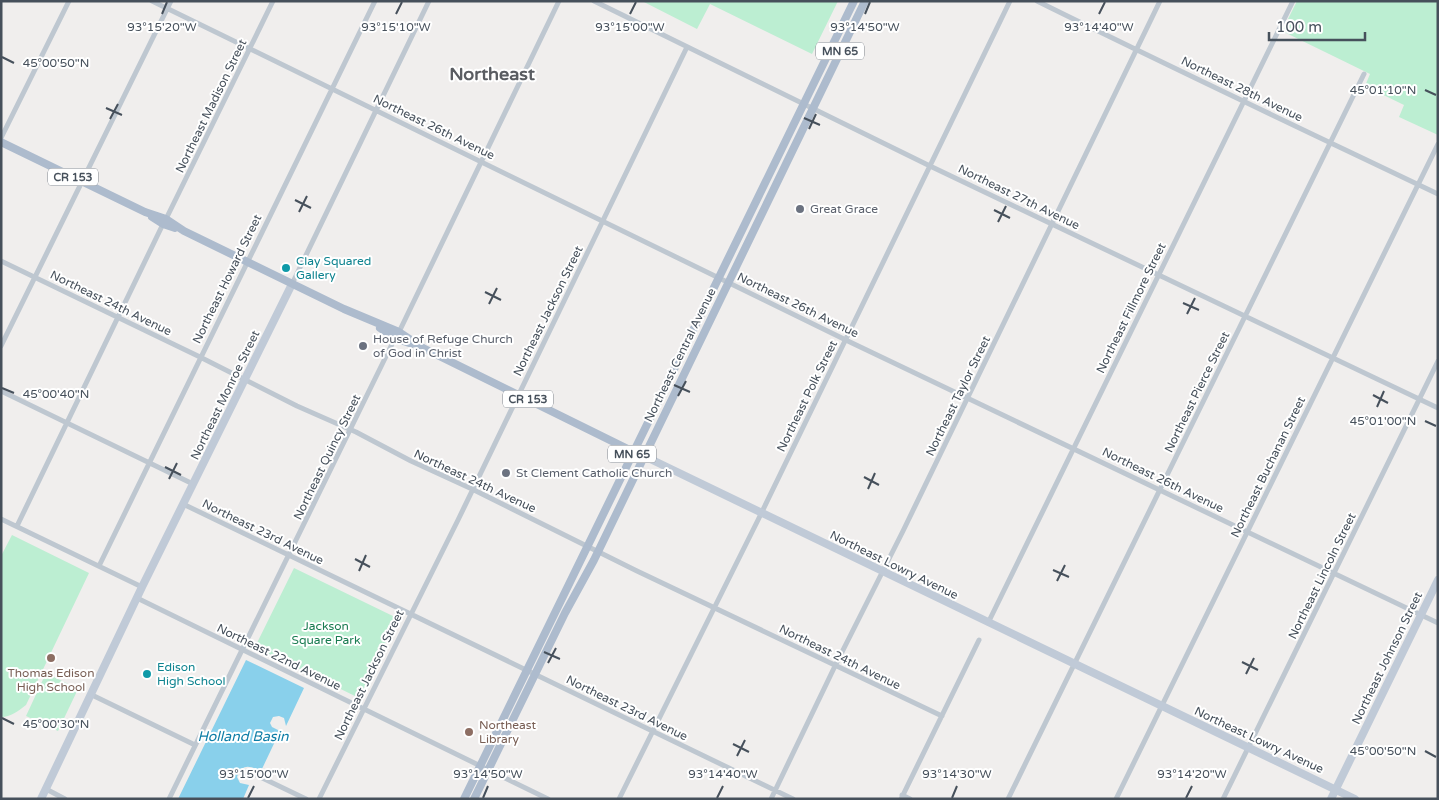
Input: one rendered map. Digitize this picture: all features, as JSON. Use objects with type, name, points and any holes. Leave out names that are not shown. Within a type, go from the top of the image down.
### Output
[{"type":"main road","name":"Northeast Central Avenue","points":[[464,799],[484,768],[531,673],[634,451],[802,103],[854,1]]},
{"type":"main road","name":"Northeast Central Avenue","points":[[531,673],[598,551],[865,1]]},
{"type":"main road","name":"Northeast Lowry Avenue","points":[[1,140],[83,182],[644,456]]},
{"type":"main road","name":"Northeast Central Avenue","points":[[474,799],[484,768]]},
{"type":"street","points":[[1,140],[69,1]]},
{"type":"street","name":"Northeast 26th Avenue","points":[[152,1],[846,340],[1438,623]]},
{"type":"street","points":[[1,346],[171,1]]},
{"type":"street","name":"Northeast Madison Street","points":[[16,526],[273,1]]},
{"type":"street","name":"Northeast Howard Street","points":[[99,566],[375,1]]},
{"type":"street","name":"Northeast Monroe Street","points":[[41,799],[142,587],[429,1]]},
{"type":"street","name":"Northeast Quincy Street","points":[[169,799],[290,556],[559,1]]},
{"type":"street","name":"Northeast 27th Avenue","points":[[594,1],[930,166],[1438,408]]},
{"type":"street","name":"Northeast Polk Street","points":[[619,799],[846,340],[1010,1]]},
{"type":"street","name":"Northeast 28th Avenue","points":[[1037,1],[1137,51],[1190,74],[1243,102],[1438,194]]},
{"type":"street","name":"Northeast Taylor Street","points":[[770,799],[968,398],[1160,1]]},
{"type":"street","name":"Northeast Fillmore Street","points":[[988,622],[1293,1]]},
{"type":"street","name":"Northeast Jackson Street","points":[[319,799],[687,47]]},
{"type":"street","name":"Northeast Pierce Street","points":[[1008,799],[1364,74]]},
{"type":"street","name":"Northeast Buchanan Street","points":[[1116,799],[1438,144]]},
{"type":"street","name":"Northeast 24th Avenue","points":[[1,261],[244,380],[351,430],[411,461],[942,716]]},
{"type":"street","name":"Northeast Lincoln Street","points":[[1223,799],[1438,361]]},
{"type":"street","name":"Northeast 23rd Avenue","points":[[1,391],[193,484]]},
{"type":"street","name":"Northeast Lowry Avenue","points":[[644,456],[1355,799]]},
{"type":"street","name":"Northeast 23rd Avenue","points":[[183,504],[793,799]]},
{"type":"street","points":[[1,519],[142,587]]},
{"type":"street","name":"Northeast Johnson Street","points":[[1331,799],[1438,580]]},
{"type":"street","name":"Northeast 22nd Avenue","points":[[137,598],[548,799]]},
{"type":"street","points":[[910,799],[902,797],[979,640]]},
{"type":"street","points":[[92,695],[195,745]]},
{"type":"street","points":[[247,776],[252,773],[306,799]]},
{"type":"street","points":[[46,789],[65,799]]},
{"type":"green space","points":[[642,1],[838,1],[812,54],[710,4],[697,29]]},
{"type":"green space","points":[[1297,1],[1438,1],[1438,135],[1399,117],[1404,105],[1365,86],[1370,74],[1282,31]]},
{"type":"green space","points":[[12,535],[89,573],[26,705],[11,715],[1,717],[1,556]]},
{"type":"green space","name":"Jackson Square Park","points":[[294,568],[397,618],[359,698],[255,647]]},
{"type":"green space","points":[[46,673],[78,689],[58,731],[26,716]]},
{"type":"water","name":"Holland Basin","points":[[246,660],[304,688],[286,726],[284,718],[279,716],[273,717],[270,723],[272,727],[280,731],[261,771],[247,767],[241,769],[237,777],[240,783],[249,785],[243,799],[178,799]]},
{"type":"place","name":"Great Grace","points":[[800,209]]},
{"type":"place","name":"Clay Squared Gallery","points":[[286,268]]},
{"type":"place","name":"House of Refuge Church of God in Christ","points":[[363,346]]},
{"type":"place","name":"St Clement Catholic Church","points":[[506,473]]},
{"type":"place","name":"Thomas Edison High School","points":[[51,658]]},
{"type":"place","name":"Edison High School","points":[[147,674]]},
{"type":"place","name":"Northeast Library","points":[[469,732]]},
{"type":"district","name":"Northeast","points":[[492,74]]}]
